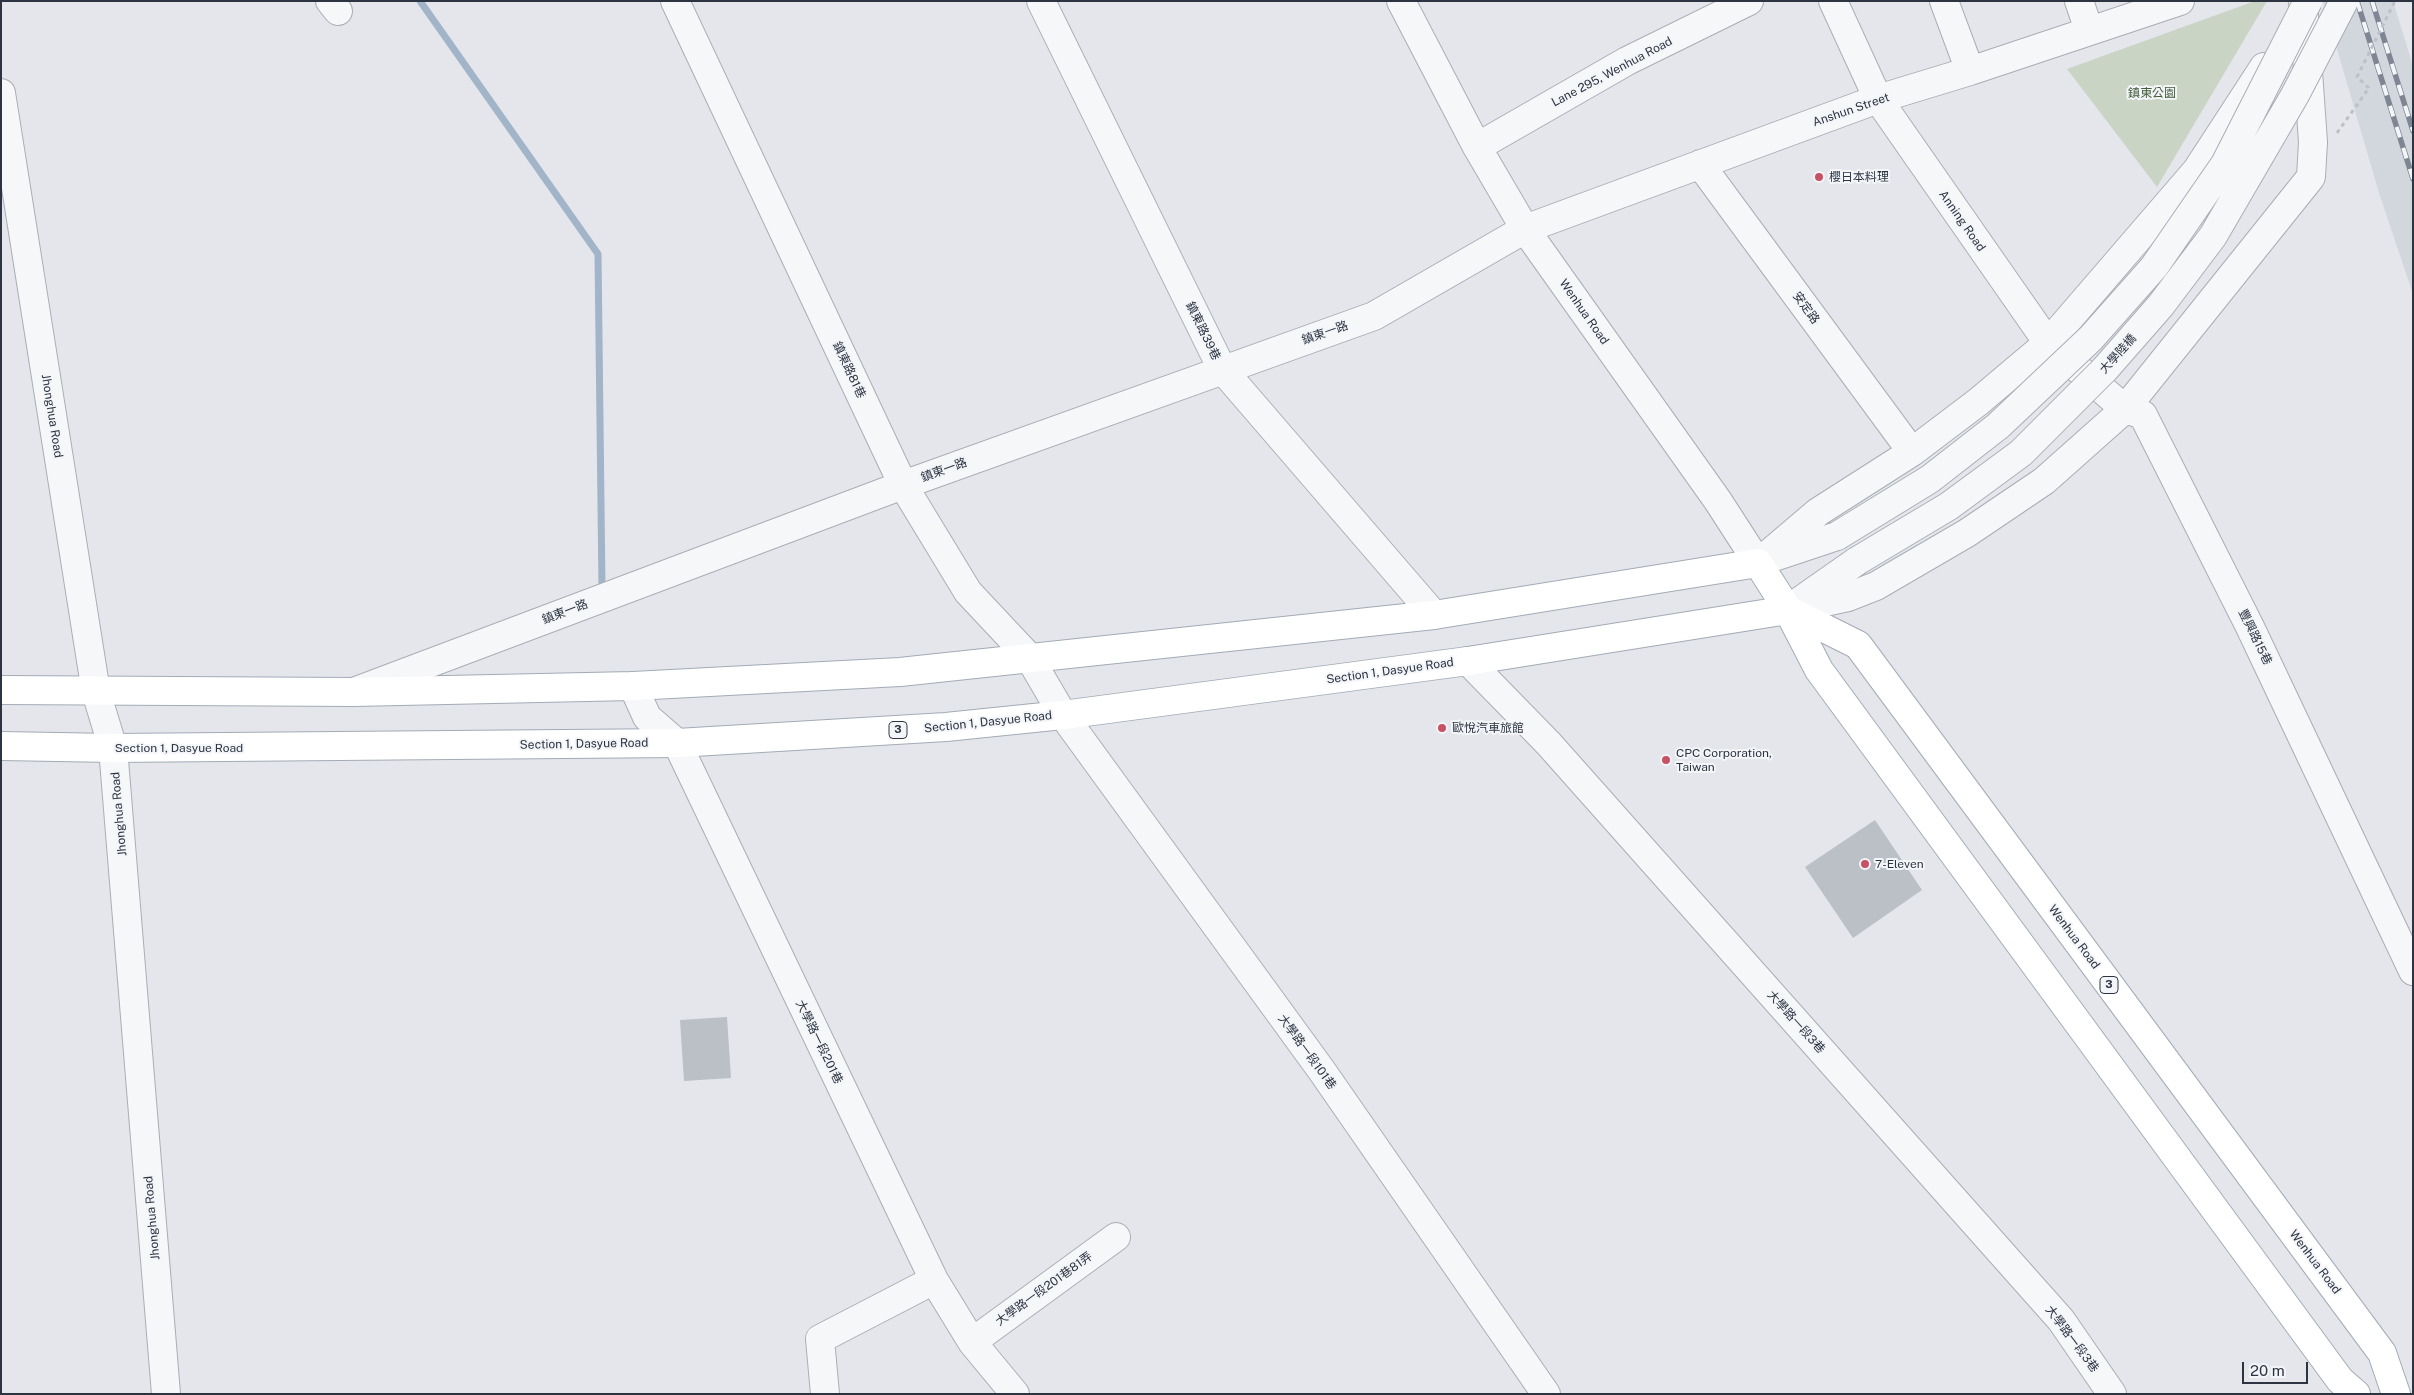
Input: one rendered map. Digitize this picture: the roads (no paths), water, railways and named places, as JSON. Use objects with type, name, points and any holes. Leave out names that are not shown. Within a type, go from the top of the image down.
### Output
[{"type":"main road","points":[[1,690],[354,692],[633,686],[900,672],[1434,615],[1758,563]]},
{"type":"main road","name":"Wenhua Road","points":[[1758,563],[1788,610],[1819,670],[2340,1380],[2356,1394]]},
{"type":"main road","name":"Wenhua Road","points":[[1788,610],[1858,645],[2382,1352],[2396,1394]]},
{"type":"main road","name":"Section 1, Dasyue Road","points":[[1,746],[113,748],[677,743],[946,727],[1062,715],[1468,661],[1788,610]]},
{"type":"street","name":"鎮東路81巷","points":[[675,1],[903,485],[968,592],[1030,658],[1062,715]]},
{"type":"street","name":"鎮東路39巷","points":[[1041,1],[1222,369],[1434,615]]},
{"type":"street","name":"Wenhua Road","points":[[1401,1],[1477,147],[1525,229],[1718,501],[1758,563]]},
{"type":"street","name":"Lane 295, Wenhua Road","points":[[1477,147],[1627,61],[1749,1]]},
{"type":"street","name":"Anning Road","points":[[1834,1],[1878,99],[2048,342]]},
{"type":"street","points":[[1944,1],[1970,71]]},
{"type":"street","points":[[2079,1],[2089,30]]},
{"type":"street","name":"Anshun Street","points":[[1525,229],[1878,99],[1970,71],[2180,1]]},
{"type":"street","name":"大學陸橋","points":[[1788,610],[1856,561],[1949,506],[2020,453],[2105,369],[2161,305],[2213,236],[2295,95],[2344,1]]},
{"type":"street","points":[[1758,563],[1818,512],[1912,452],[1978,402],[2048,342],[2197,170],[2305,2]]},
{"type":"street","points":[[1788,610],[1848,597],[1876,586],[1967,533],[2044,481],[2125,409],[2311,176],[2313,142],[2305,2]]},
{"type":"street","points":[[1758,563],[1837,536],[1930,479],[1998,426],[2091,338],[2147,274],[2225,164],[2305,2]]},
{"type":"street","name":"Jhonghua Road","points":[[1,94],[96,692],[113,748],[166,1394]]},
{"type":"street","name":"安定路","points":[[1700,164],[1912,452]]},
{"type":"street","name":"鎮東一路","points":[[354,692],[903,485],[1374,316],[1525,229]]},
{"type":"street","name":"豐興路15巷","points":[[2048,342],[2125,409],[2143,415],[2250,627],[2413,971]]},
{"type":"street","name":"大學路一段3巷","points":[[1468,661],[1549,744],[2061,1320],[2112,1394]]},
{"type":"street","name":"大學路一段201巷","points":[[633,686],[647,717],[677,743],[934,1280],[972,1342],[1015,1394]]},
{"type":"street","name":"大學路一段101巷","points":[[1062,715],[1322,1071],[1546,1394]]},
{"type":"street","name":"大學路一段201巷81弄","points":[[972,1342],[1116,1237]]},
{"type":"street","points":[[825,1394],[820,1339],[934,1280]]},
{"type":"waterway","points":[[420,1],[598,254],[602,588]]},
{"type":"railway","points":[[2357,1],[2413,179]]},
{"type":"railway","points":[[2372,1],[2413,131]]},
{"type":"place","name":"櫻日本料理","points":[[1819,177]]},
{"type":"place","name":"歐悅汽車旅館","points":[[1442,728]]},
{"type":"place","name":"CPC Corporation, Taiwan","points":[[1666,760]]},
{"type":"place","name":"7-Eleven","points":[[1865,864]]},
{"type":"park label","name":"鎮東公園","points":[[2152,93]]}]
